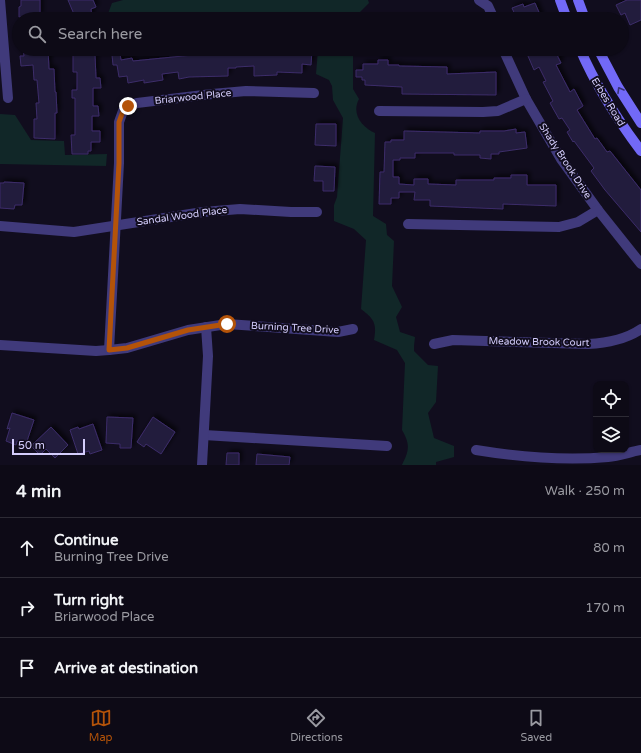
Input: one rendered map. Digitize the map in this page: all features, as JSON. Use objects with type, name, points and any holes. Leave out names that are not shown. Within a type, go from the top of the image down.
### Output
[{"type":"main road","points":[[560,0],[564,12]]},
{"type":"main road","points":[[578,0],[582,12]]},
{"type":"main road","name":"Erbes Road","points":[[583,56],[590,72],[621,124],[641,151]]},
{"type":"main road","name":"Erbes Road","points":[[602,56],[618,87],[641,124]]},
{"type":"street","points":[[0,0],[8,98]]},
{"type":"street","points":[[480,1],[488,6],[491,12]]},
{"type":"street","name":"Shady Brook Drive","points":[[506,56],[526,99],[562,159],[598,210],[641,264]]},
{"type":"street","name":"Briarwood Place","points":[[109,350],[119,163],[119,122],[123,111],[128,106],[149,101],[212,94],[246,91],[314,93]]},
{"type":"street","points":[[379,111],[498,111],[526,99]]},
{"type":"street","name":"Sandal Wood Place","points":[[0,226],[74,232],[203,212],[240,209],[317,212]]},
{"type":"street","points":[[408,224],[558,227],[578,222],[598,210]]},
{"type":"street","name":"Burning Tree Drive","points":[[0,345],[96,351],[109,350],[127,348],[188,330],[227,324],[338,332],[354,329]]},
{"type":"street","points":[[202,465],[208,356],[206,327]]},
{"type":"street","name":"Meadow Brook Court","points":[[434,344],[453,340],[588,344],[606,343],[621,339],[641,329]]},
{"type":"street","points":[[204,435],[387,446]]},
{"type":"street","points":[[476,450],[570,459],[609,457],[641,450]]},
{"type":"green space","points":[[123,0],[368,0],[369,3],[360,12],[109,12],[112,3]]},
{"type":"green space","points":[[317,56],[353,56],[353,89],[359,99],[356,110],[357,115],[362,124],[375,133],[373,216],[386,224],[387,235],[394,241],[392,286],[402,307],[396,317],[400,332],[415,337],[414,351],[428,365],[438,366],[436,402],[428,413],[434,438],[454,446],[454,457],[436,462],[436,465],[402,465],[408,449],[407,439],[402,430],[405,363],[397,350],[374,340],[374,322],[361,309],[366,240],[354,229],[334,221],[334,205],[337,197],[343,118],[333,100],[332,86],[329,80],[316,74]]},
{"type":"green space","points":[[0,114],[15,115],[31,140],[64,141],[65,155],[107,154],[106,166],[0,164]]},
{"type":"building","points":[[21,0],[40,0],[40,12],[19,12],[19,7],[21,6]]},
{"type":"building","points":[[68,0],[93,0],[96,7],[91,9],[91,12],[73,12]]},
{"type":"building","points":[[627,0],[641,0],[641,20],[630,25],[629,12],[620,12],[616,5]]},
{"type":"building","points":[[535,3],[539,12],[514,12],[512,8],[523,4],[524,7]]},
{"type":"building","points":[[20,56],[48,56],[49,69],[54,69],[57,113],[55,113],[55,139],[34,138],[34,119],[37,119],[36,103],[39,103],[37,80],[34,80],[33,65],[21,66]]},
{"type":"building","points":[[73,56],[95,56],[96,78],[100,78],[101,88],[93,88],[93,106],[98,106],[99,116],[92,116],[92,131],[100,131],[100,142],[91,142],[91,151],[88,151],[88,154],[72,154],[71,135],[75,135],[75,98],[72,98],[72,90],[77,90],[77,72],[73,72]]},
{"type":"building","points":[[112,56],[120,56],[121,60],[132,58],[133,61],[183,56],[312,56],[311,65],[302,64],[302,73],[277,72],[277,75],[254,76],[254,66],[236,67],[228,68],[228,76],[189,77],[179,79],[178,72],[162,74],[163,80],[144,83],[144,80],[128,83],[127,76],[119,77],[117,65],[113,65]]},
{"type":"building","points":[[528,56],[558,56],[561,63],[556,65],[570,92],[574,89],[583,106],[577,110],[595,139],[597,138],[607,152],[610,151],[641,190],[641,232],[605,190],[591,171],[594,168],[574,141],[573,142],[567,132],[570,130],[562,118],[559,119],[550,103],[553,101],[543,82],[546,81],[539,67],[534,70]]},
{"type":"building","points":[[378,60],[388,60],[388,65],[447,67],[447,74],[496,72],[496,95],[402,94],[402,87],[365,85],[365,80],[362,80],[362,77],[356,77],[356,70],[363,70],[363,64],[378,64]]},
{"type":"building","points":[[316,124],[336,124],[336,146],[315,145]]},
{"type":"building","points":[[516,129],[516,133],[525,132],[527,148],[499,152],[499,154],[491,154],[491,159],[480,158],[480,155],[415,153],[415,158],[400,158],[400,160],[393,160],[393,177],[399,177],[399,184],[414,185],[414,179],[428,179],[428,184],[456,185],[456,180],[494,180],[494,178],[511,178],[511,175],[527,175],[527,185],[556,185],[556,206],[503,204],[503,209],[430,206],[430,200],[414,200],[415,192],[399,192],[399,198],[391,198],[391,204],[379,204],[380,172],[384,172],[385,142],[391,142],[391,140],[404,140],[404,131],[480,133],[480,131],[504,131]]},
{"type":"building","points":[[315,166],[335,167],[334,191],[323,191],[323,181],[314,181]]},
{"type":"building","points":[[0,183],[24,183],[22,205],[15,205],[14,209],[0,208]]},
{"type":"building","points":[[12,413],[34,420],[26,444],[17,441],[16,445],[6,441],[10,428],[7,429]]},
{"type":"building","points":[[107,417],[133,418],[131,448],[120,448],[120,444],[106,443]]},
{"type":"building","points":[[153,417],[175,432],[161,454],[146,444],[144,447],[137,442]]},
{"type":"building","points":[[93,424],[102,450],[90,454],[89,451],[78,454],[70,430],[78,427],[79,429]]},
{"type":"building","points":[[51,427],[68,445],[55,458],[46,449],[40,455],[31,446]]},
{"type":"building","points":[[227,453],[239,453],[239,465],[226,465]]},
{"type":"building","points":[[257,454],[290,457],[289,465],[256,465]]},
{"type":"route","points":[[128,106],[123,111],[119,122],[119,163],[109,350],[127,348],[188,330],[227,324]]}]
